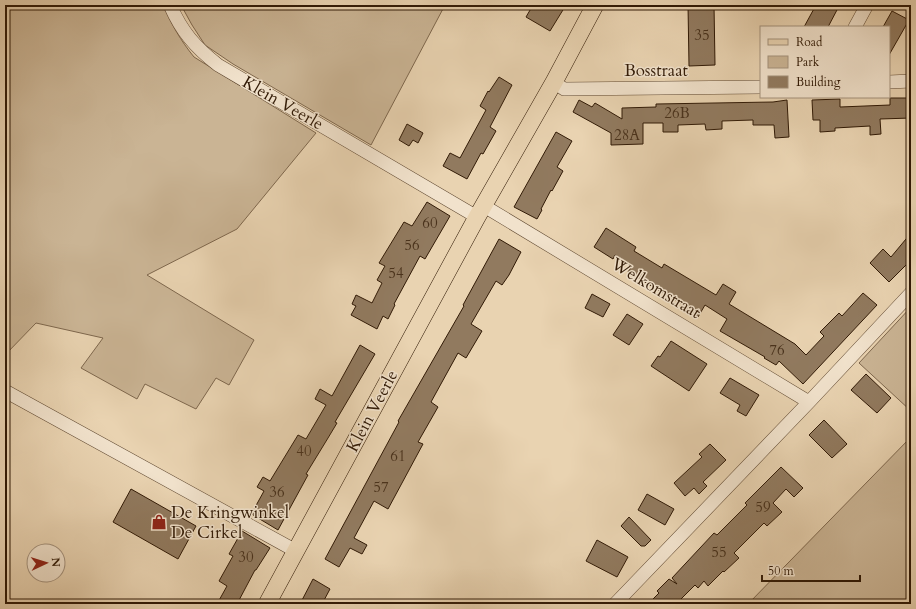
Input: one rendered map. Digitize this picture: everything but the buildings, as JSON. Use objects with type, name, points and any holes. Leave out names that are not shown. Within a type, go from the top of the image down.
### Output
[{"type":"main road","name":"Klein Veerle","points":[[267,604],[595,5]]},
{"type":"street","name":"Klein Veerle","points":[[170,5],[189,39],[200,52],[218,65],[481,211]]},
{"type":"street","points":[[856,26],[868,5]]},
{"type":"street","points":[[890,82],[911,81]]},
{"type":"street","name":"Bosstraat","points":[[554,82],[564,89],[760,87]]},
{"type":"street","name":"Welkomstraat","points":[[481,211],[809,402]]},
{"type":"street","points":[[615,604],[809,402],[911,293]]},
{"type":"street","points":[[5,391],[296,551]]},
{"type":"green space","points":[[5,5],[163,5],[169,19],[194,57],[316,133],[237,229],[147,275],[254,340],[229,385],[216,378],[196,409],[145,384],[137,399],[81,368],[103,338],[36,323],[5,355]]},
{"type":"green space","points":[[181,5],[445,5],[371,145],[233,64],[205,45]]},
{"type":"green space","points":[[911,307],[911,411],[859,363]]},
{"type":"green space","points":[[911,437],[911,604],[748,604]]},
{"type":"place","name":"De Kringwinkel De Cirkel","points":[[159,522]]}]
